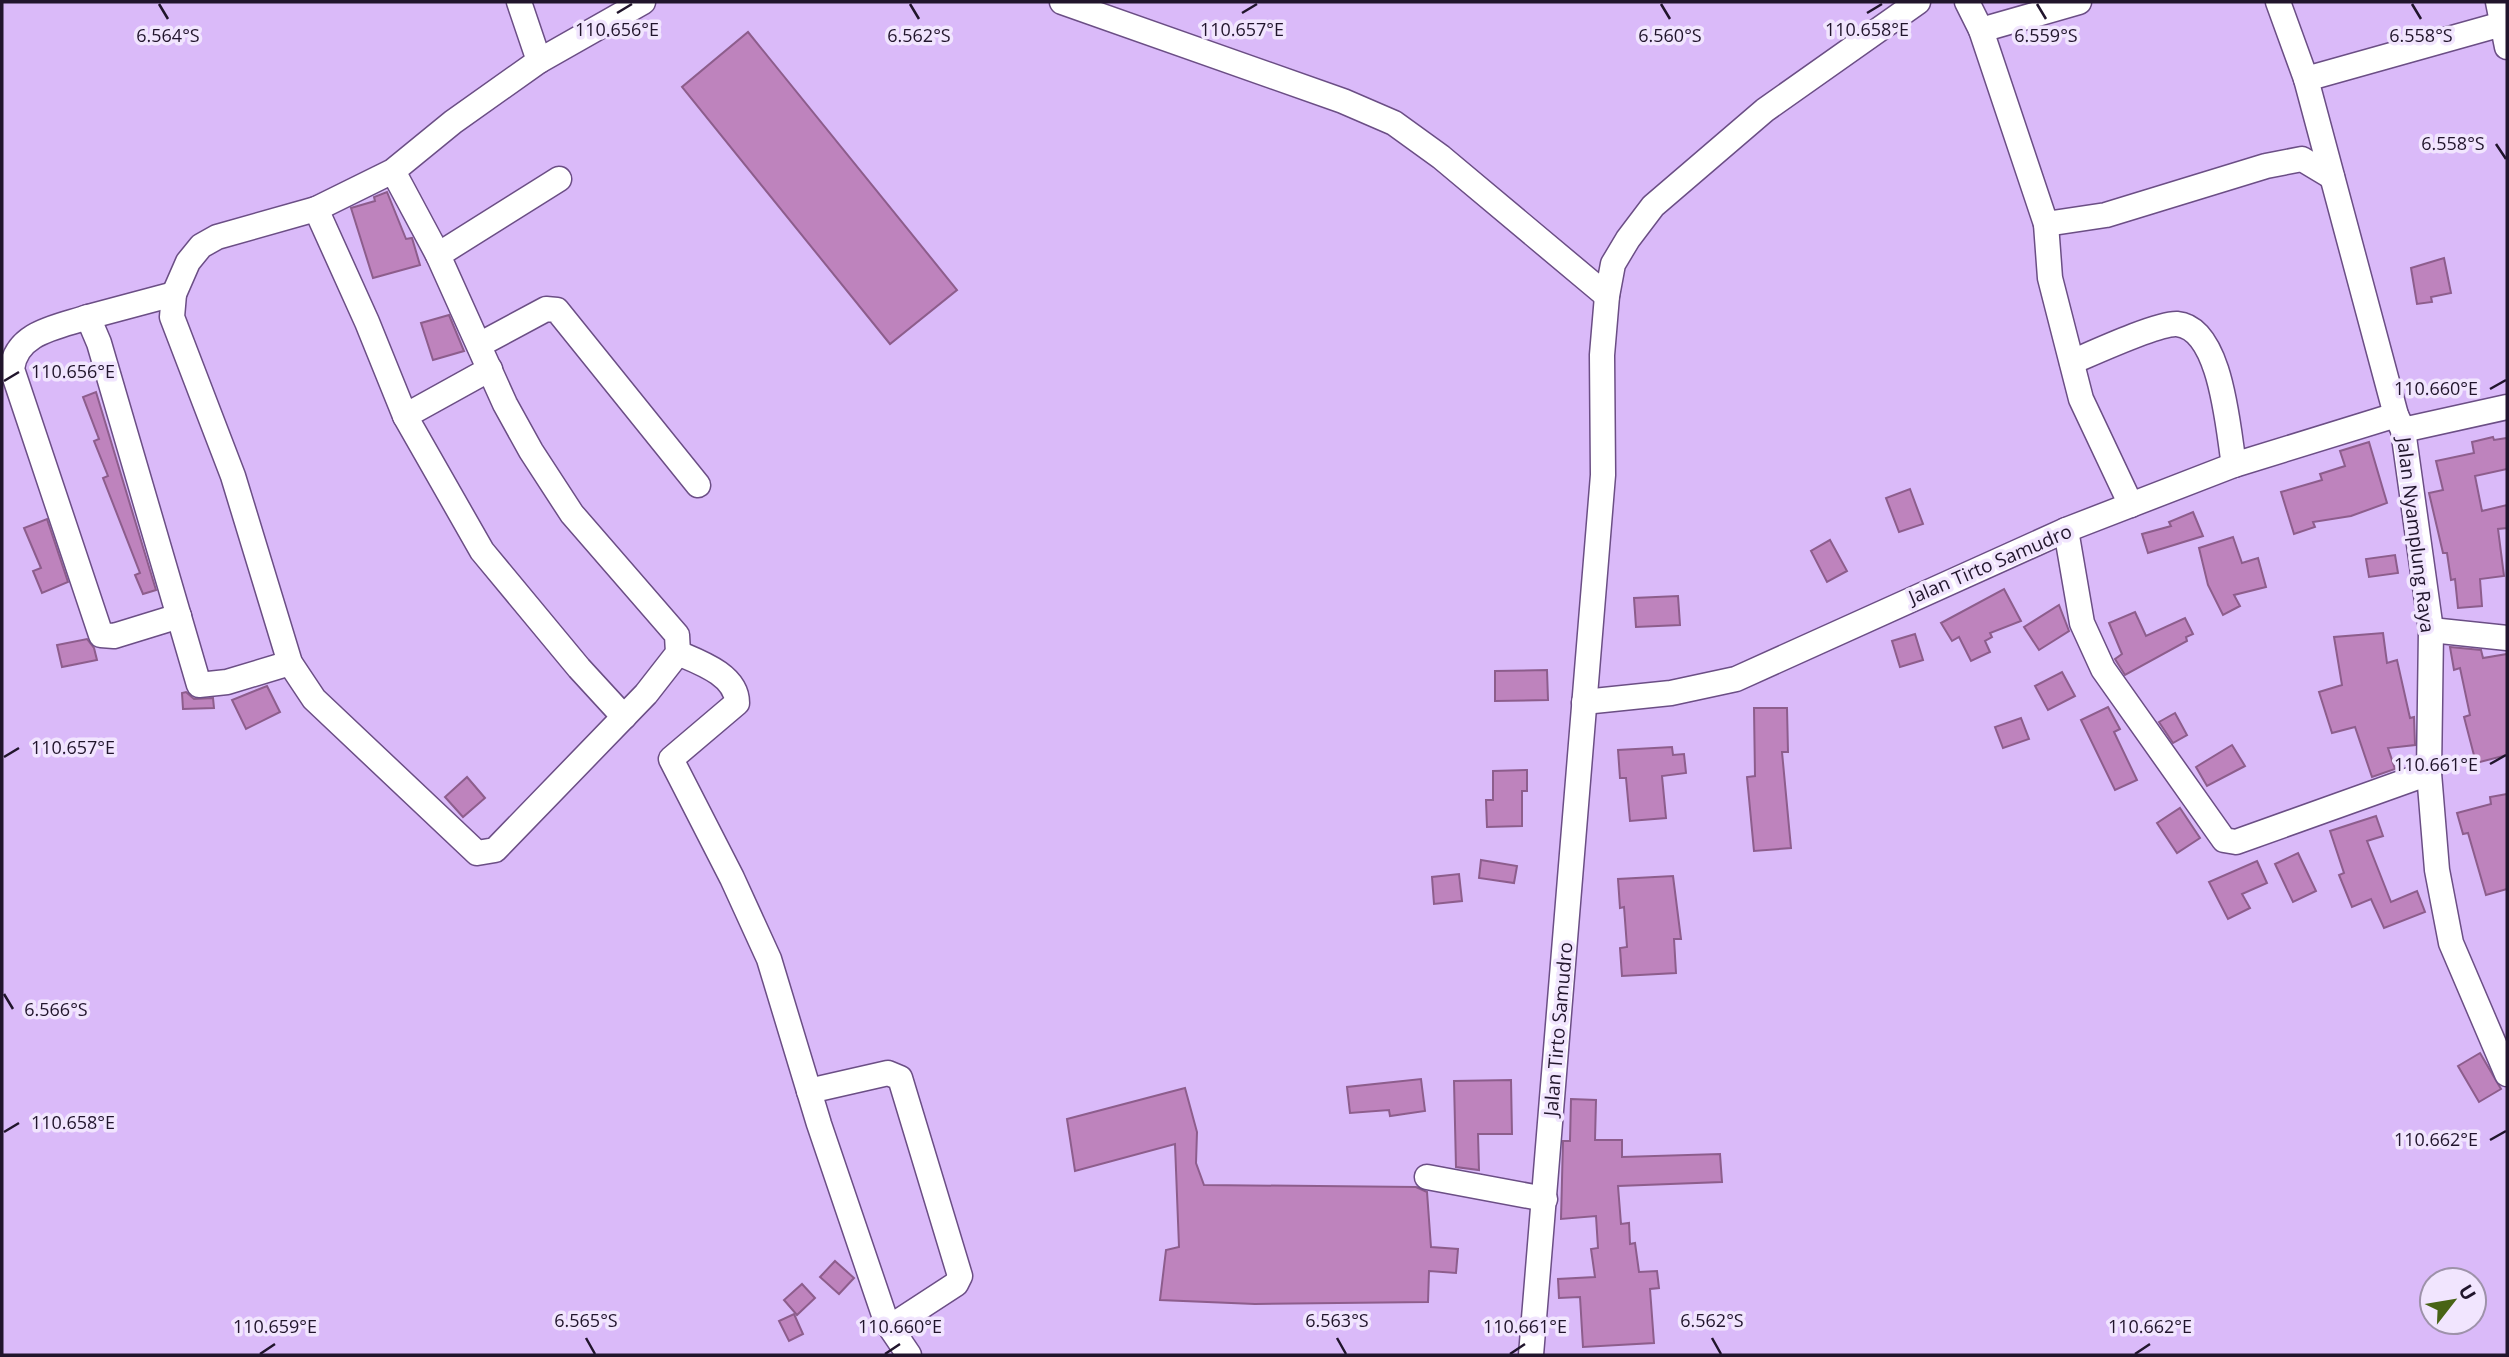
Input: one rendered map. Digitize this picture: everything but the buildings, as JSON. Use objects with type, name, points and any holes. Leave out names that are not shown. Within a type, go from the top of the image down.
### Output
[{"type":"street","points":[[519,2],[539,61]]},
{"type":"street","points":[[393,171],[438,255],[531,451],[565,503],[677,635],[678,653],[624,717],[495,850],[477,853],[314,699],[290,663],[233,477],[172,317],[174,294],[188,261],[201,246],[230,233],[316,209],[393,171],[453,121],[539,61],[643,2]]},
{"type":"street","points":[[1062,2],[1343,102],[1394,123],[1440,157],[1607,296]]},
{"type":"street","name":"Jalan Tirto Samudro","points":[[1531,1355],[1603,475],[1602,355],[1607,296],[1613,264],[1653,206],[1765,110],[1918,2]]},
{"type":"street","points":[[1967,2],[1981,30],[2046,225],[2050,278],[2089,419],[2131,505]]},
{"type":"street","points":[[1981,30],[2079,2]]},
{"type":"street","name":"Jalan Nyamplung Raya","points":[[2278,2],[2306,79],[2400,423],[2431,629],[2429,773],[2437,870],[2451,943],[2507,1074]]},
{"type":"street","points":[[2306,79],[2503,24]]},
{"type":"street","points":[[2046,225],[2106,215],[2266,166],[2302,159],[2322,138]]},
{"type":"street","points":[[2302,159],[2332,177]]},
{"type":"street","points":[[438,255],[559,179]]},
{"type":"street","points":[[316,209],[368,321],[405,416],[482,551],[579,668],[624,717]]},
{"type":"street","points":[[174,294],[88,317],[31,337],[13,356],[12,369],[101,635],[114,636],[179,616]]},
{"type":"street","points":[[479,345],[546,309],[557,310],[698,485]]},
{"type":"street","points":[[88,317],[99,343],[199,685],[227,682],[290,663]]},
{"type":"street","points":[[2072,362],[2168,325],[2186,327],[2204,342],[2215,361],[2234,465]]},
{"type":"street","points":[[405,416],[490,369]]},
{"type":"street","name":"Jalan Tirto Samudro","points":[[1584,702],[1671,693],[1736,679],[2066,530],[2234,465],[2400,423],[2507,407]]},
{"type":"street","points":[[2066,530],[2082,623],[2104,670],[2224,840],[2236,842],[2429,773]]},
{"type":"street","points":[[2431,629],[2507,638]]},
{"type":"street","points":[[678,653],[712,667],[734,690],[737,698],[737,703],[718,722],[688,743],[671,760],[732,878],[769,958],[809,1091],[890,1327],[909,1355]]},
{"type":"street","points":[[809,1091],[888,1073],[900,1078],[960,1276],[957,1284],[890,1327]]},
{"type":"street","points":[[1427,1177],[1545,1199]]}]
